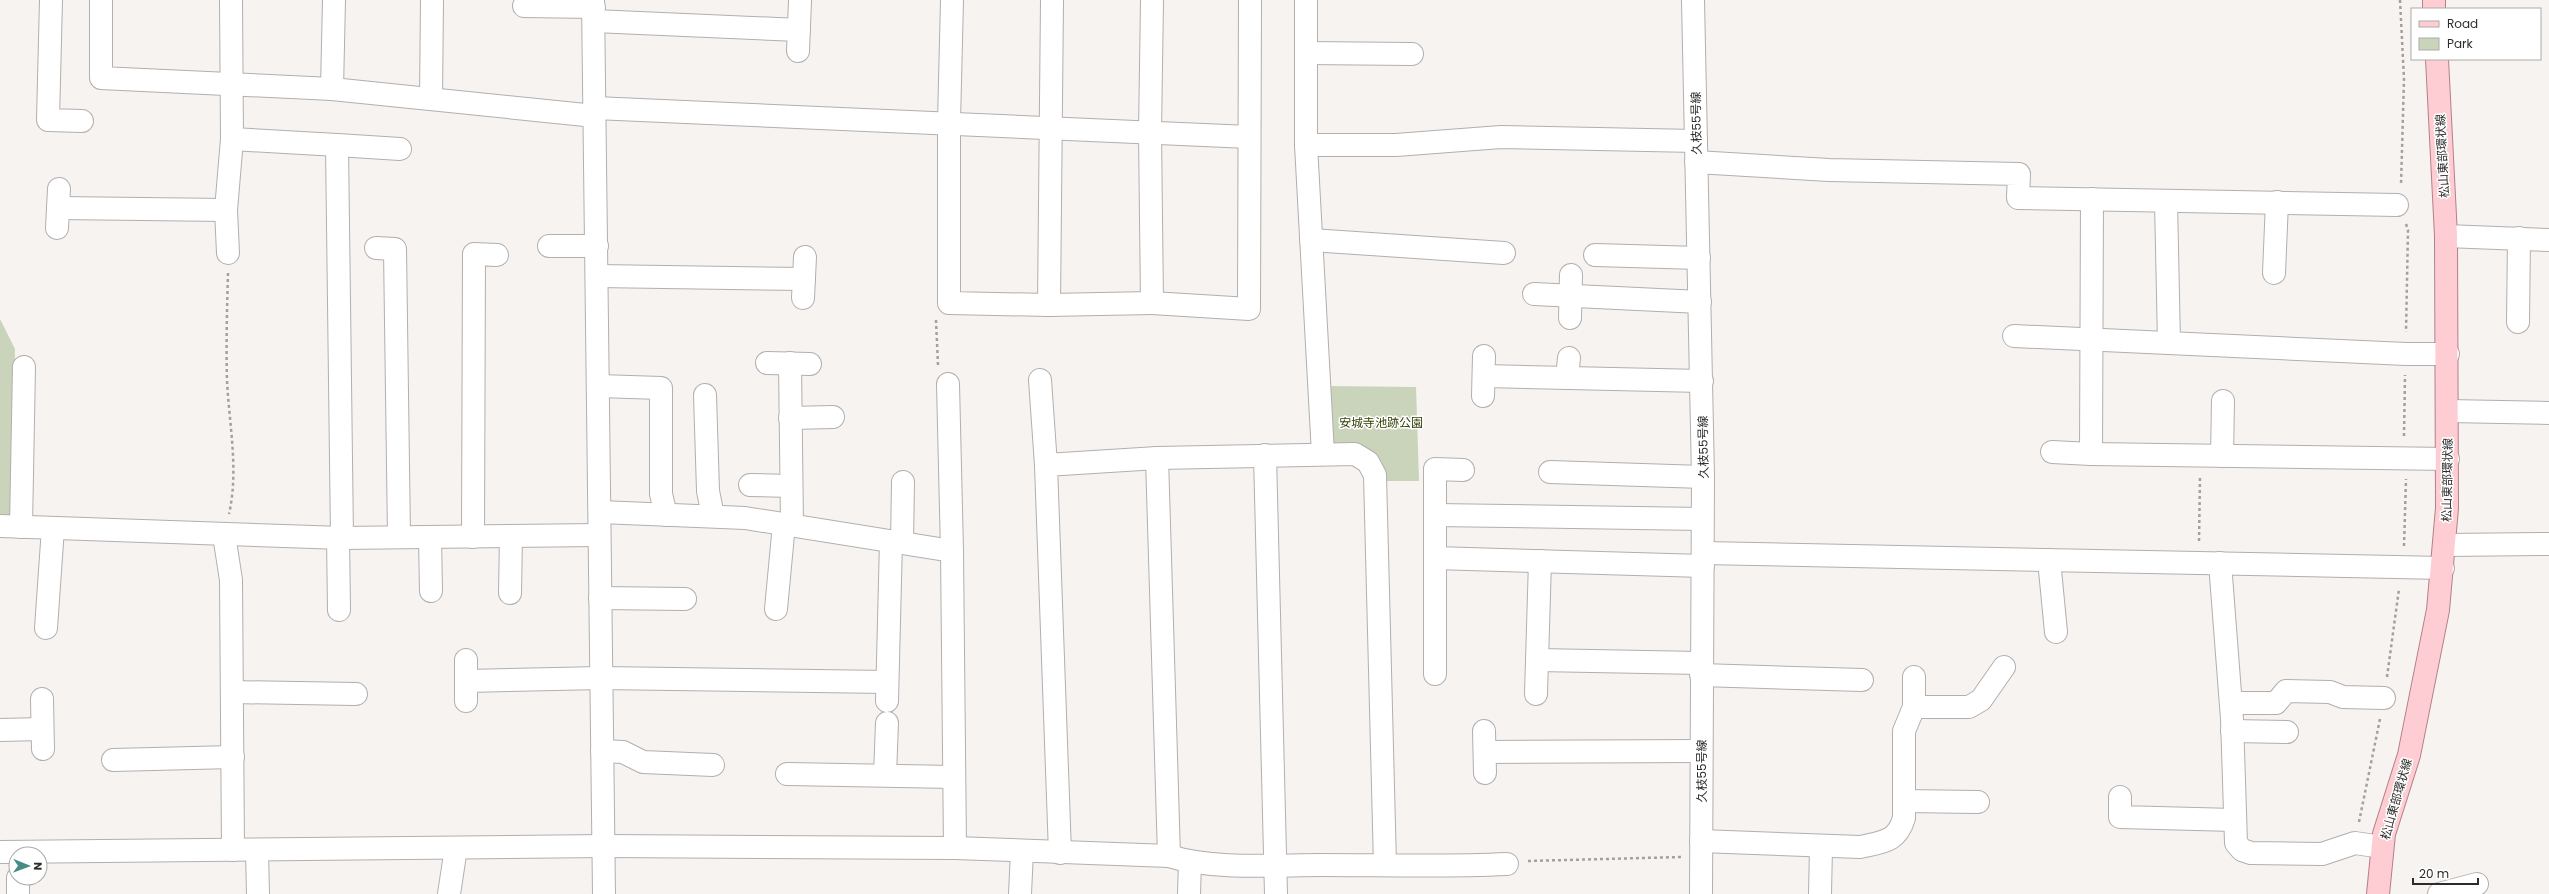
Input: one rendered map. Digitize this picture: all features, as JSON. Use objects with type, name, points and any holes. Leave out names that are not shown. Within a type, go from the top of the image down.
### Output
[{"type":"main road","name":"松山東部環状線","points":[[2378,894],[2382,846],[2393,802],[2409,755],[2438,610],[2443,568],[2448,458],[2448,354],[2446,236],[2437,60]]},
{"type":"street","points":[[51,0],[48,120],[82,120]]},
{"type":"street","points":[[101,0],[101,78],[332,89],[595,112],[949,122],[1249,137]]},
{"type":"street","points":[[228,253],[226,210],[232,139],[231,0]]},
{"type":"street","points":[[332,89],[334,0]]},
{"type":"street","points":[[431,98],[432,0]]},
{"type":"street","points":[[952,0],[949,122],[949,303],[1050,305],[1152,303],[1249,309],[1250,0]]},
{"type":"street","points":[[1050,305],[1052,0]]},
{"type":"street","points":[[1152,0],[1150,132],[1152,303]]},
{"type":"street","points":[[1306,0],[1306,145],[1323,454]]},
{"type":"street","name":"久枝55号線","points":[[1693,0],[1703,477],[1701,894]]},
{"type":"street","points":[[524,10],[594,9],[798,40],[800,1]]},
{"type":"street","points":[[594,9],[604,894]]},
{"type":"street","points":[[1306,53],[1412,54]]},
{"type":"street","points":[[1306,145],[1396,145],[1501,138],[1696,151],[1828,170],[2018,174],[2018,198],[2397,205]]},
{"type":"street","points":[[232,139],[400,149]]},
{"type":"street","points":[[337,145],[340,538],[339,610]]},
{"type":"street","points":[[2091,454],[2092,199]]},
{"type":"street","points":[[2166,201],[2169,343]]},
{"type":"street","points":[[2274,273],[2277,202]]},
{"type":"street","points":[[58,209],[226,210]]},
{"type":"street","points":[[2446,236],[2549,240]]},
{"type":"street","points":[[2518,322],[2519,238]]},
{"type":"street","points":[[1311,240],[1504,253]]},
{"type":"street","points":[[549,246],[596,246]]},
{"type":"street","points":[[376,248],[395,249],[399,537]]},
{"type":"street","points":[[473,536],[474,254],[497,255]]},
{"type":"street","points":[[1595,255],[1699,258]]},
{"type":"street","points":[[597,276],[803,289],[805,257]]},
{"type":"street","points":[[1570,318],[1571,285]]},
{"type":"street","points":[[1534,294],[1571,285],[1700,302]]},
{"type":"street","points":[[2014,336],[2406,354],[2448,354]]},
{"type":"street","points":[[767,363],[800,364],[790,418],[791,486],[788,525],[776,609]]},
{"type":"street","points":[[24,368],[11,526],[224,535],[340,538],[599,535]]},
{"type":"street","points":[[1484,376],[1568,368],[1702,381]]},
{"type":"street","points":[[1040,380],[1046,465],[1060,853]]},
{"type":"street","points":[[948,384],[952,551],[955,848]]},
{"type":"street","points":[[599,386],[661,388],[661,494],[666,515]]},
{"type":"street","points":[[705,395],[708,491],[713,516]]},
{"type":"street","points":[[2211,456],[2223,401]]},
{"type":"street","points":[[2448,411],[2549,413]]},
{"type":"street","points":[[790,418],[833,417]]},
{"type":"street","points":[[2052,452],[2211,456],[2448,458]]},
{"type":"street","points":[[1046,465],[1156,458],[1323,454],[1354,454],[1368,462],[1375,475],[1385,865]]},
{"type":"street","points":[[1265,455],[1276,894]]},
{"type":"street","points":[[1156,458],[1169,856]]},
{"type":"street","points":[[1435,674],[1435,469],[1463,470]]},
{"type":"street","points":[[1550,472],[1703,477]]},
{"type":"street","points":[[466,681],[601,678],[887,691],[897,542],[903,482]]},
{"type":"street","points":[[750,485],[791,486]]},
{"type":"street","points":[[600,512],[744,518],[952,551]]},
{"type":"street","points":[[1435,515],[1702,519]]},
{"type":"street","points":[[46,628],[53,528]]},
{"type":"street","points":[[224,535],[231,580],[233,850]]},
{"type":"street","points":[[510,593],[511,536]]},
{"type":"street","points":[[430,537],[431,590]]},
{"type":"street","points":[[2444,545],[2549,544]]},
{"type":"street","points":[[1435,558],[1540,561],[1703,559],[2049,560],[2443,568]]},
{"type":"street","points":[[2049,560],[2056,632]]},
{"type":"street","points":[[1536,694],[1540,561]]},
{"type":"street","points":[[2209,563],[2231,703],[2236,843],[2242,850],[2251,853],[2322,854],[2355,843],[2382,846]]},
{"type":"street","points":[[600,598],[685,600]]},
{"type":"street","points":[[1537,660],[1862,680]]},
{"type":"street","points":[[1914,707],[1969,707],[1981,700],[2004,667]]},
{"type":"street","points":[[1701,848],[1860,847],[1886,841],[1900,832],[1904,818],[1904,731],[1914,707],[1914,677]]},
{"type":"street","points":[[2231,703],[2276,703],[2286,691],[2330,692],[2343,697],[2384,698]]},
{"type":"street","points":[[232,692],[356,694]]},
{"type":"street","points":[[0,730],[42,739],[42,699]]},
{"type":"street","points":[[885,775],[887,723]]},
{"type":"street","points":[[2232,732],[2287,732]]},
{"type":"street","points":[[1485,752],[1701,751]]},
{"type":"street","points":[[602,752],[623,752],[644,762],[713,765]]},
{"type":"street","points":[[113,760],[233,757]]},
{"type":"street","points":[[787,774],[954,777]]},
{"type":"street","points":[[2120,797],[2120,817],[2234,820]]},
{"type":"street","points":[[1904,801],[1978,802]]},
{"type":"street","points":[[48,853],[604,846],[955,848],[1169,856],[1190,862],[1276,865],[1385,865],[1439,867],[1507,864]]},
{"type":"street","points":[[1820,894],[1821,847]]},
{"type":"street","points":[[449,894],[456,848]]},
{"type":"street","points":[[257,850],[258,894]]},
{"type":"street","points":[[1020,894],[1022,851]]},
{"type":"street","points":[[1189,894],[1190,862]]},
{"type":"street","points":[[2439,894],[2477,884]]},
{"type":"path","points":[[2355,843],[2384,698],[2402,567],[2406,516],[2406,474],[2404,458],[2408,230],[2397,205],[2402,181],[2404,79],[2400,0]]},
{"type":"path","points":[[224,535],[232,498],[227,379],[228,253]]},
{"type":"path","points":[[948,384],[940,373],[937,360],[936,311],[949,303]]},
{"type":"path","points":[[2209,563],[2211,456]]},
{"type":"path","points":[[1507,864],[1701,848]]},
{"type":"green space","points":[[0,319],[15,349],[12,520],[0,520]]},
{"type":"green space","name":"安城寺池跡公園","points":[[1327,386],[1416,387],[1419,481],[1380,481],[1331,448]]}]
